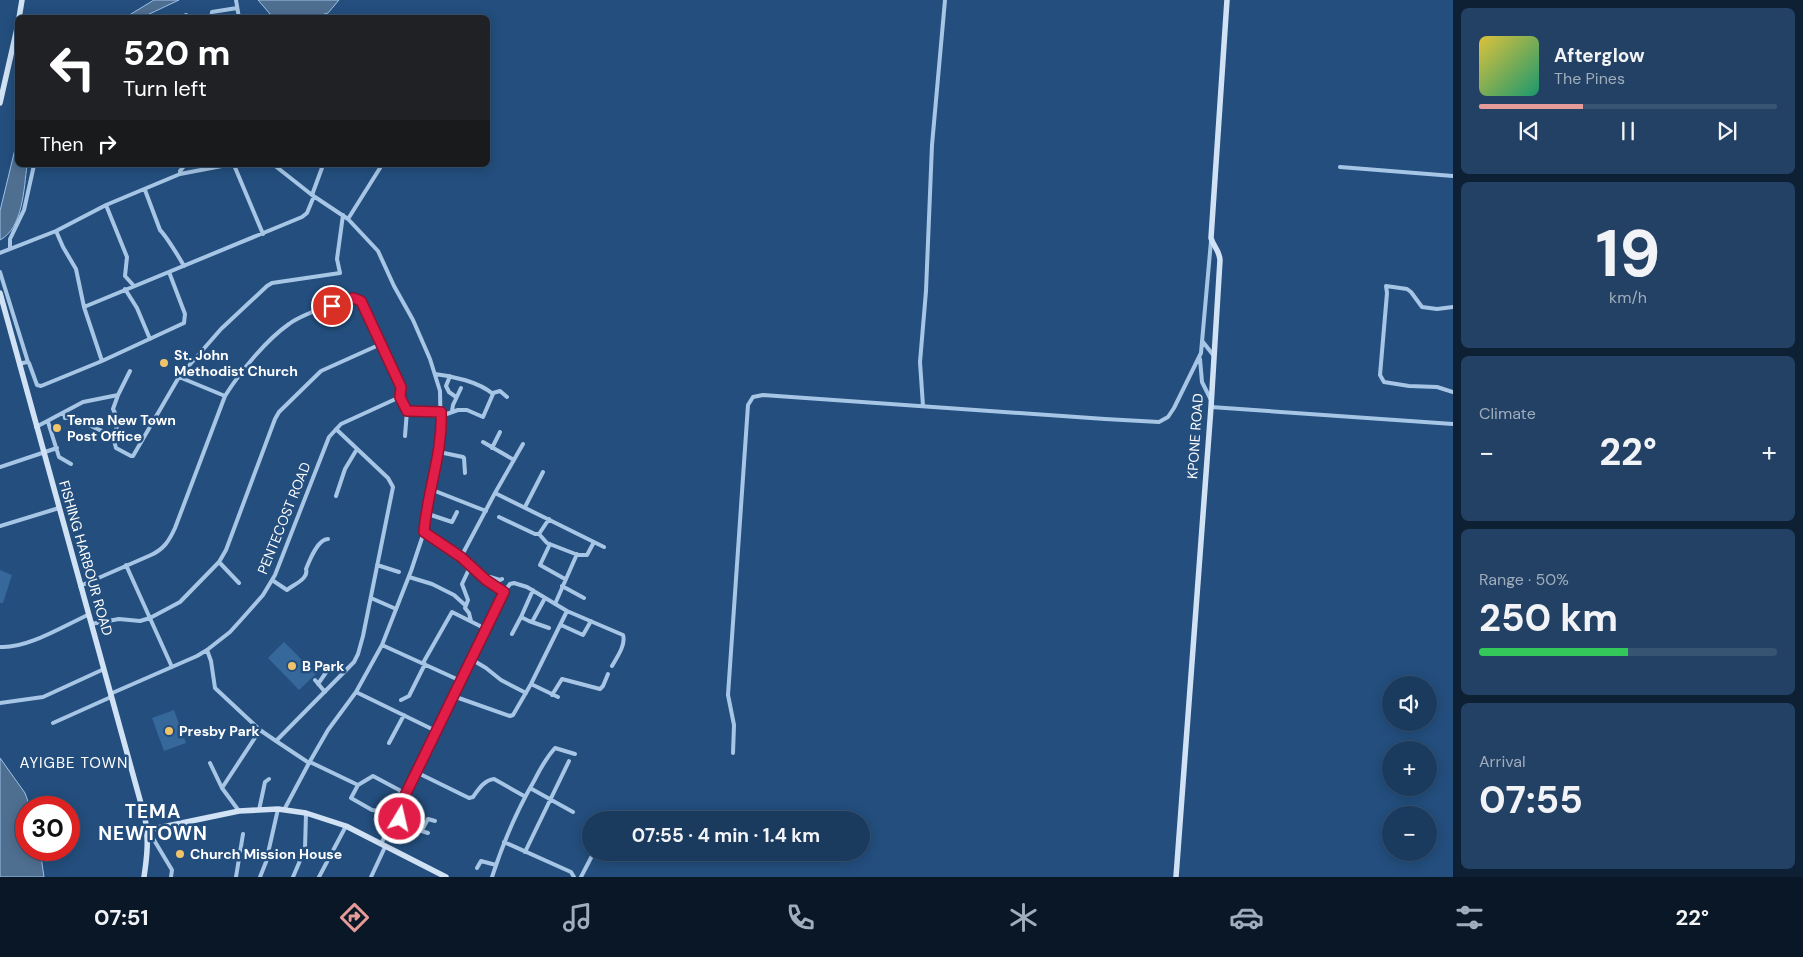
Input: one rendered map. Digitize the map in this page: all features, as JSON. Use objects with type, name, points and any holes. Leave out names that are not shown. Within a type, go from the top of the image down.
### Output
[{"type":"street","points":[[20,15],[22,0]]},
{"type":"street","points":[[236,0],[238,15]]},
{"type":"street","points":[[924,406],[920,362],[926,291],[932,145],[945,0]]},
{"type":"street","name":"KPONE ROAD","points":[[1176,877],[1220,260],[1218,249],[1211,240],[1227,0]]},
{"type":"street","points":[[211,15],[212,12],[237,8]]},
{"type":"street","points":[[0,103],[15,37]]},
{"type":"street","points":[[10,249],[10,239],[24,210],[34,167]]},
{"type":"street","points":[[180,174],[183,167]]},
{"type":"street","points":[[0,253],[56,231],[106,205],[180,174],[217,167]]},
{"type":"street","points":[[235,167],[263,234]]},
{"type":"street","points":[[260,877],[281,809],[328,730],[356,692],[382,645],[424,532],[425,513],[441,441],[440,390],[435,374],[413,320],[394,286],[378,251],[348,219],[313,196],[277,167]]},
{"type":"street","points":[[84,307],[302,218],[307,213],[322,167]]},
{"type":"street","points":[[1340,167],[1453,176]]},
{"type":"street","points":[[348,219],[380,168]]},
{"type":"street","points":[[145,190],[160,230],[184,266]]},
{"type":"street","points":[[106,205],[126,253],[125,276],[134,286]]},
{"type":"street","points":[[64,414],[65,418],[75,416],[81,421],[102,430],[113,437],[118,450],[133,456],[178,377],[221,329],[267,286],[272,283],[340,273],[337,259],[343,215]]},
{"type":"street","points":[[56,231],[76,269],[84,307],[102,361]]},
{"type":"street","points":[[1211,240],[1203,342],[1200,357],[1202,382],[1211,400]]},
{"type":"street","points":[[0,272],[28,362],[37,385],[41,386],[182,325],[186,314],[169,272]]},
{"type":"street","points":[[1453,307],[1437,309],[1422,307],[1411,292],[1406,289],[1386,286],[1380,375],[1384,382],[1410,386],[1437,387],[1453,392]]},
{"type":"street","points":[[125,289],[137,308],[150,339]]},
{"type":"street","name":"FISHING HARBOUR ROAD","points":[[0,294],[148,830],[148,854],[144,877]]},
{"type":"street","points":[[80,586],[160,550],[170,538],[225,396],[234,381],[255,357],[289,324],[350,298],[357,298],[361,301],[401,387],[400,397],[407,411],[405,436]]},
{"type":"street","points":[[1203,342],[1214,356]]},
{"type":"street","points":[[91,624],[119,619],[140,621],[150,618],[180,602],[219,562],[226,550],[279,412],[321,371],[381,344]]},
{"type":"street","points":[[733,753],[734,725],[728,694],[749,402],[753,397],[763,395],[1159,422],[1164,421],[1171,413],[1200,357]]},
{"type":"street","points":[[19,364],[28,362]]},
{"type":"street","points":[[113,437],[119,421],[113,409],[130,371]]},
{"type":"street","points":[[435,374],[450,376],[493,393],[500,391],[507,397]]},
{"type":"street","points":[[450,376],[446,386],[449,392],[456,397]]},
{"type":"street","points":[[178,377],[225,396]]},
{"type":"street","points":[[452,411],[461,388]]},
{"type":"street","points":[[407,411],[441,414],[467,410],[483,417],[493,393]]},
{"type":"street","points":[[36,427],[64,414],[83,402],[118,395]]},
{"type":"street","name":"PENTECOST ROAD","points":[[53,723],[197,656],[230,632],[263,594],[272,580],[326,443],[336,429],[348,421],[400,397]]},
{"type":"street","points":[[1211,407],[1453,424]]},
{"type":"street","points":[[48,422],[60,459],[71,464]]},
{"type":"street","points":[[276,741],[356,659],[363,636],[394,487],[388,478],[336,429]]},
{"type":"street","points":[[492,448],[500,432]]},
{"type":"street","points":[[483,442],[514,460]]},
{"type":"street","points":[[461,557],[523,444]]},
{"type":"street","points":[[0,466],[43,454],[56,448]]},
{"type":"street","points":[[336,496],[345,469],[357,450]]},
{"type":"street","points":[[438,452],[463,456],[466,473]]},
{"type":"street","points":[[525,507],[543,472]]},
{"type":"street","points":[[430,489],[486,511]]},
{"type":"street","points":[[495,493],[604,547]]},
{"type":"street","points":[[0,526],[59,508]]},
{"type":"street","points":[[425,513],[452,522],[457,512]]},
{"type":"street","points":[[499,517],[535,534],[539,534],[550,544],[577,554],[587,555],[594,542]]},
{"type":"street","points":[[539,534],[549,519]]},
{"type":"street","points":[[424,532],[461,557],[470,567],[504,592]]},
{"type":"street","points":[[272,580],[287,590],[306,577],[306,569],[319,543],[324,539],[328,539]]},
{"type":"street","points":[[550,544],[540,565],[565,579]]},
{"type":"street","points":[[555,604],[577,554]]},
{"type":"street","points":[[219,562],[239,583]]},
{"type":"street","points":[[377,564],[399,572]]},
{"type":"street","points":[[126,565],[172,667]]},
{"type":"street","points":[[465,606],[468,600],[462,581],[470,567]]},
{"type":"street","points":[[409,576],[432,584],[454,595],[465,606],[471,621]]},
{"type":"street","points":[[486,580],[490,577],[502,579]]},
{"type":"street","points":[[371,877],[395,817],[416,772],[508,585],[514,583],[533,590],[567,611],[623,635],[622,646],[612,666]]},
{"type":"street","points":[[562,586],[584,598]]},
{"type":"street","points":[[512,634],[533,590]]},
{"type":"street","points":[[371,598],[396,609]]},
{"type":"street","points":[[532,622],[545,598]]},
{"type":"street","points":[[453,696],[510,716],[516,712],[567,611]]},
{"type":"street","points":[[400,700],[409,696],[452,612],[480,626]]},
{"type":"street","points":[[0,647],[17,646],[29,642],[88,615]]},
{"type":"street","points":[[521,617],[549,628]]},
{"type":"street","points":[[561,624],[583,635],[591,621]]},
{"type":"street","points":[[382,645],[461,680]]},
{"type":"street","points":[[207,650],[211,661],[215,688],[260,730],[310,762],[358,785]]},
{"type":"street","points":[[471,659],[501,680],[526,694]]},
{"type":"street","points":[[0,703],[42,697],[104,669]]},
{"type":"street","points":[[325,692],[316,682],[327,671]]},
{"type":"street","points":[[552,695],[562,679],[600,689],[608,674]]},
{"type":"street","points":[[531,684],[558,698]]},
{"type":"street","points":[[356,692],[436,731]]},
{"type":"street","points":[[389,744],[404,715]]},
{"type":"street","points":[[222,788],[260,730]]},
{"type":"street","points":[[492,877],[504,842],[524,796],[548,756],[555,748],[575,754]]},
{"type":"street","points":[[525,852],[569,761]]},
{"type":"street","points":[[210,762],[222,788],[239,811]]},
{"type":"street","points":[[416,772],[469,798],[473,797],[491,779],[524,796]]},
{"type":"street","points":[[401,791],[373,776],[358,785],[351,798],[372,810],[395,817],[412,824],[414,828],[428,833]]},
{"type":"street","points":[[259,810],[264,782],[269,779]]},
{"type":"street","points":[[530,788],[573,812]]},
{"type":"street","points":[[171,877],[172,870],[148,830],[239,811],[281,809],[306,813],[346,826],[446,877]]},
{"type":"street","points":[[293,877],[306,850],[306,813]]},
{"type":"street","points":[[422,830],[428,818],[435,822]]},
{"type":"street","points":[[319,877],[346,826]]},
{"type":"street","points":[[236,877],[243,834]]},
{"type":"street","points":[[504,842],[571,872],[574,877]]},
{"type":"street","points":[[477,868],[481,861],[496,865]]},
{"type":"street","points":[[581,877],[589,861]]},
{"type":"shaded area","points":[[154,0],[179,0],[147,15],[129,15]]},
{"type":"shaded area","points":[[258,0],[339,0],[328,13],[321,15],[270,14]]},
{"type":"shaded area","points":[[15,149],[15,167],[27,167],[23,196],[18,217],[8,234],[0,240],[0,211]]},
{"type":"shaded area","points":[[0,570],[12,575],[3,603],[0,603]]},
{"type":"shaded area","name":"B Park","points":[[284,642],[316,674],[299,690],[268,658]]},
{"type":"shaded area","name":"Presby Park","points":[[174,710],[186,743],[164,751],[152,718]]},
{"type":"shaded area","points":[[0,758],[26,796],[15,796],[15,861],[42,861],[44,877],[0,877]]},
{"type":"place","name":"St. John Methodist Church","points":[[164,363]]},
{"type":"place","name":"Tema New Town Post Office","points":[[57,428]]},
{"type":"place","name":"B Park","points":[[292,666]]},
{"type":"place","name":"Presby Park","points":[[169,731]]},
{"type":"place","name":"Church Mission House","points":[[180,854]]},
{"type":"district","name":"AYIGBE TOWN","points":[[74,763]]},
{"type":"district","name":"TEMA NEWTOWN","points":[[153,822]]},
{"type":"route","points":[[332,306],[350,298],[357,298],[361,301],[401,387],[402,394],[400,397],[407,411],[441,412],[441,441],[425,513],[424,532],[461,557],[470,567],[504,592],[395,816],[400,819]]}]
